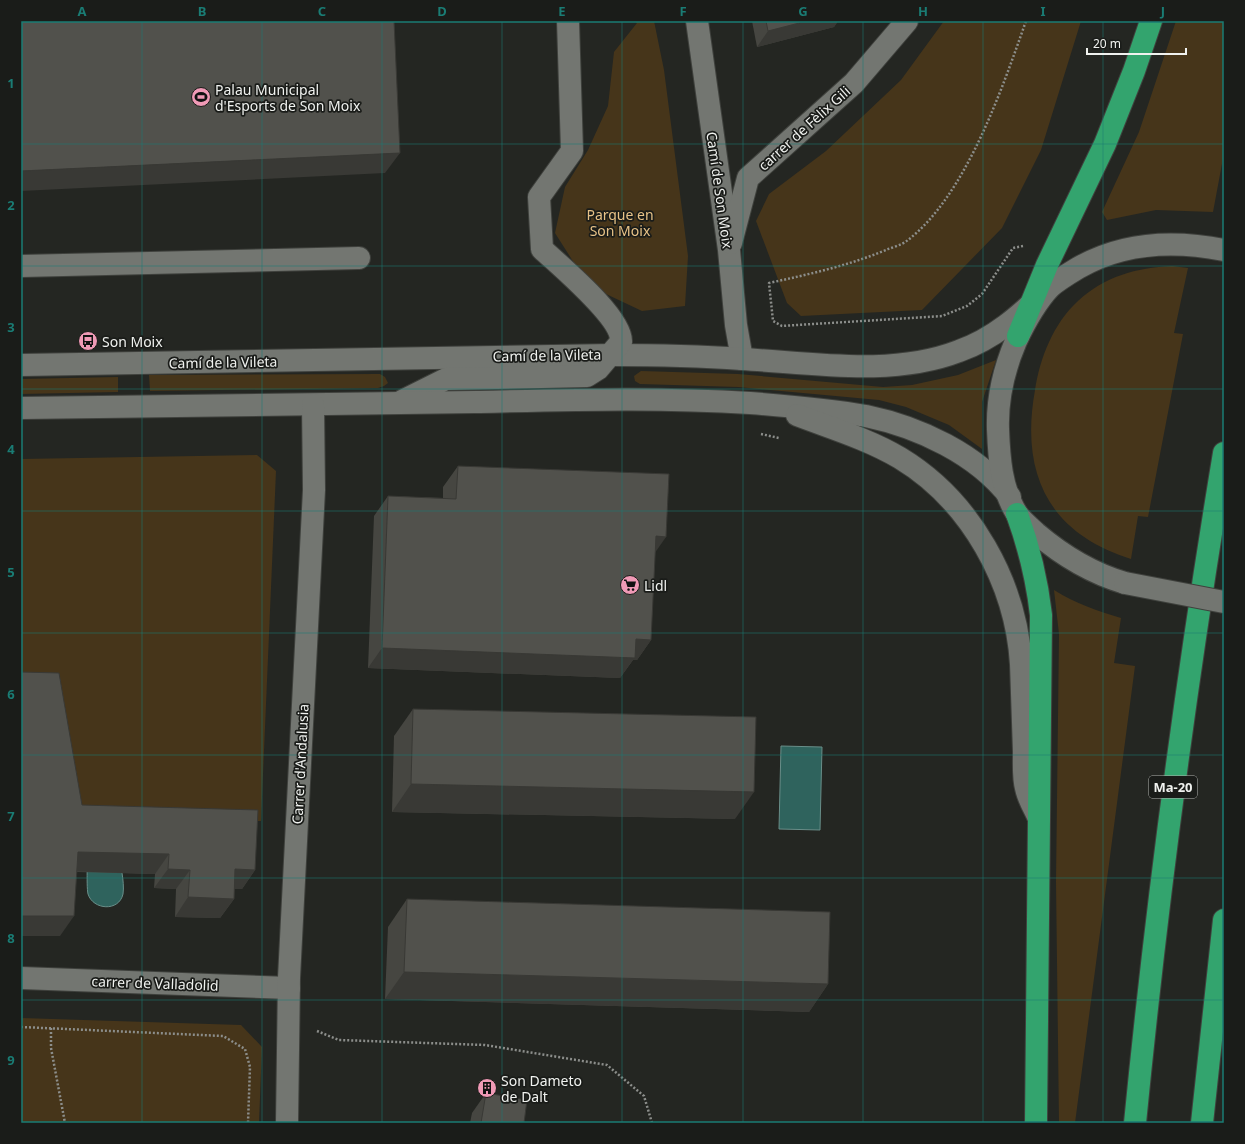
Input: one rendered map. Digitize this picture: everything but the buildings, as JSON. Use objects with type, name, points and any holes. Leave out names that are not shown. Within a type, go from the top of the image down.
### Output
[{"type":"highway","points":[[1018,336],[1060,239],[1105,144],[1127,91],[1151,21]]},
{"type":"highway","name":"Ma-20","points":[[1135,1123],[1166,843],[1189,674],[1224,453]]},
{"type":"highway","points":[[1013,506],[1033,561],[1041,615],[1036,1123]]},
{"type":"highway","points":[[1202,1123],[1224,920]]},
{"type":"street","points":[[398,404],[446,379],[587,376],[598,369],[622,342],[622,336],[619,330],[601,306],[542,249],[539,197],[572,151],[568,21]]},
{"type":"street","name":"Camí de Son Moix","points":[[696,21],[729,250],[736,325],[742,359]]},
{"type":"street","name":"carrer de Fèlix Gili","points":[[729,250],[748,178],[854,83],[907,21]]},
{"type":"street","points":[[1013,506],[1002,473],[999,449],[998,413],[1001,390],[1008,359],[1018,336],[1031,312],[1050,287],[1090,262],[1114,252],[1141,246],[1170,244],[1201,245],[1224,250]]},
{"type":"street","points":[[21,266],[359,258]]},
{"type":"street","name":"Camí de la Vileta","points":[[21,365],[612,354],[670,355],[864,366],[902,364],[934,359],[959,352],[995,334],[1031,306],[1050,287]]},
{"type":"street","points":[[619,330],[646,349],[670,355]]},
{"type":"street","points":[[21,408],[398,404],[660,399],[770,405],[866,416],[904,427],[927,436],[966,458],[990,474],[1013,506],[1047,542],[1067,557],[1087,569],[1125,583],[1224,602]]},
{"type":"street","name":"Carrer d'Andalusia","points":[[287,1123],[289,988],[314,490],[313,405]]},
{"type":"street","points":[[770,405],[861,440],[900,458],[948,496],[972,527],[993,563],[1013,612],[1019,644],[1025,788],[1039,819]]},
{"type":"street","name":"carrer de Valladolid","points":[[21,978],[289,988]]},
{"type":"path","points":[[1026,21],[1002,91],[965,168],[933,216],[907,241],[854,263],[769,283],[773,321],[782,326],[942,316],[967,306],[982,294],[1013,248],[1060,239]]},
{"type":"path","points":[[758,434],[786,440]]},
{"type":"path","points":[[288,1020],[340,1040],[485,1045],[607,1065],[644,1096],[652,1123]]},
{"type":"path","points":[[21,1027],[222,1036],[245,1049],[250,1067],[248,1123]]},
{"type":"path","points":[[51,1028],[51,1048],[66,1123]]},
{"type":"green space","name":"Parque en Son Moix","points":[[634,21],[654,21],[664,70],[688,256],[685,306],[642,311],[606,294],[576,266],[555,233],[565,187],[588,150],[608,106],[614,52],[637,23]]},
{"type":"green space","points":[[944,21],[1081,21],[1041,150],[1002,228],[922,310],[801,316],[787,303],[756,221],[769,194],[826,151],[901,80]]},
{"type":"green space","points":[[1176,21],[1224,21],[1224,153],[1213,212],[1156,210],[1107,220],[1102,212],[1139,132]]},
{"type":"green space","points":[[1172,266],[1188,268],[1174,333],[1183,334],[1148,517],[1138,516],[1131,559],[1102,548],[1079,533],[1060,516],[1046,496],[1037,473],[1032,448],[1031,420],[1035,390],[1040,366],[1049,342],[1061,320],[1078,301],[1088,292],[1110,279],[1134,271]]},
{"type":"green space","points":[[996,360],[982,402],[982,449],[949,425],[906,407],[879,400],[738,387],[640,384],[635,381],[634,376],[641,371],[738,374],[883,387],[912,385],[958,375]]},
{"type":"green space","points":[[380,374],[385,377],[388,383],[378,388],[150,391],[149,375]]},
{"type":"green space","points":[[118,377],[118,392],[21,394],[21,379]]},
{"type":"green space","points":[[257,455],[276,471],[261,821],[67,818],[21,692],[21,459]]},
{"type":"green space","points":[[1054,590],[1086,606],[1121,618],[1114,663],[1135,666],[1075,1123],[1059,1123],[1056,882],[1059,634]]},
{"type":"green space","points":[[21,1018],[241,1025],[262,1047],[259,1123],[21,1123]]},
{"type":"water","points":[[781,746],[822,747],[820,830],[779,829]]},
{"type":"water","points":[[88,839],[122,873],[123,894],[121,900],[117,904],[106,907],[100,906],[91,899],[88,894]]},
{"type":"place","name":"Palau Municipal d'Esports de Son Moix","points":[[201,97]]},
{"type":"place","name":"Son Moix","points":[[88,341]]},
{"type":"place","name":"Lidl","points":[[630,585]]},
{"type":"place","name":"Son Dameto de Dalt","points":[[487,1088]]}]
